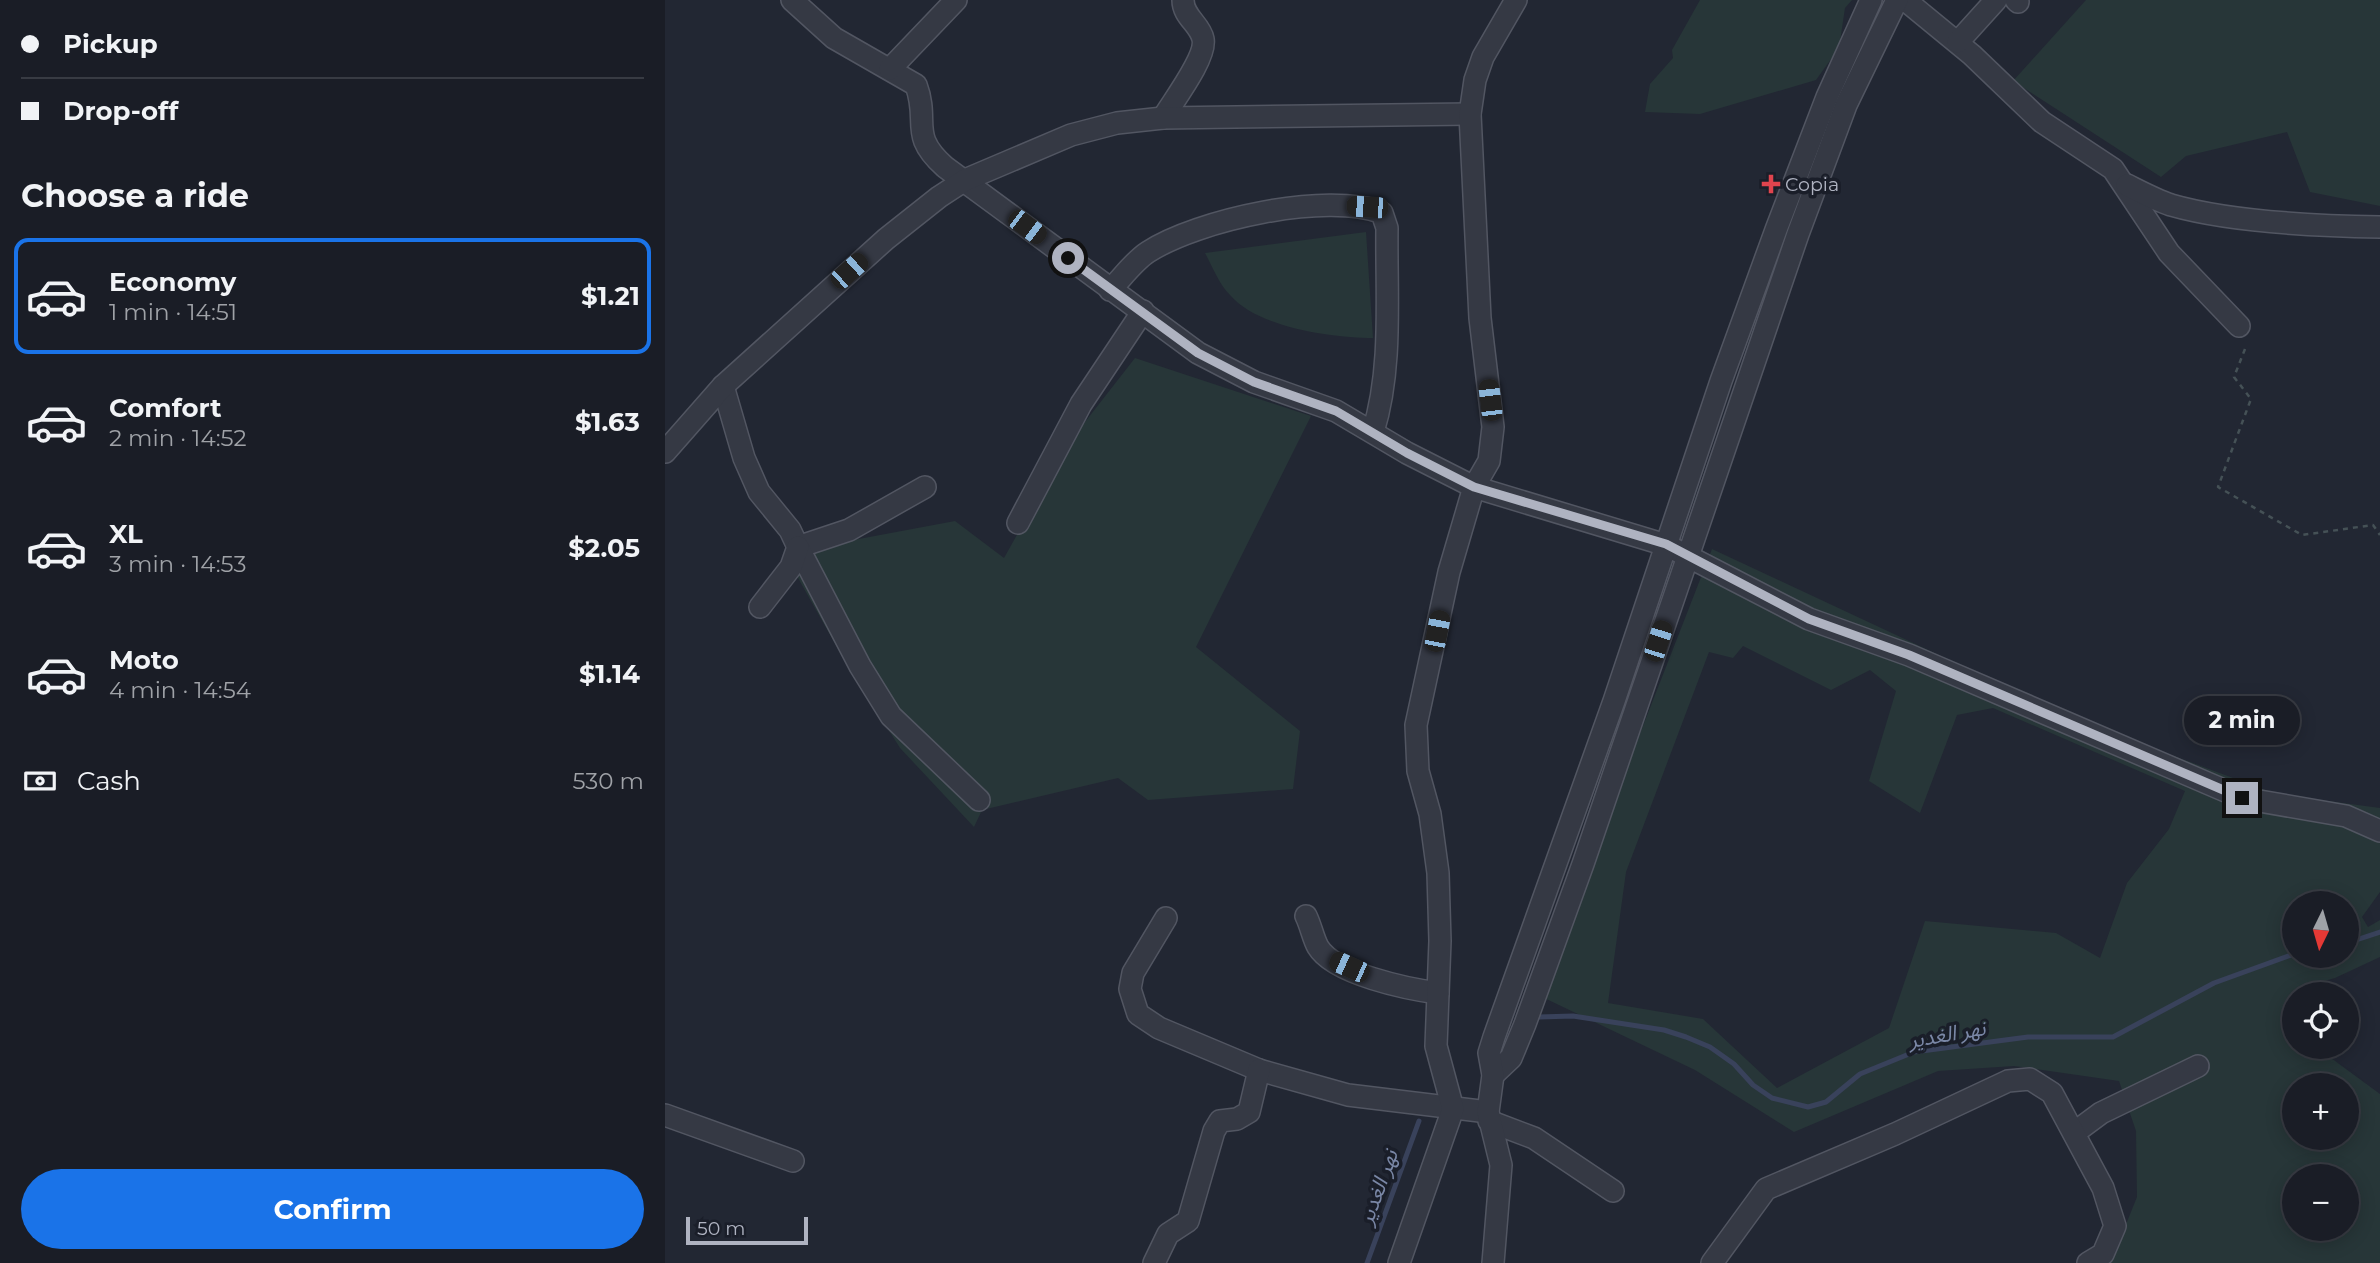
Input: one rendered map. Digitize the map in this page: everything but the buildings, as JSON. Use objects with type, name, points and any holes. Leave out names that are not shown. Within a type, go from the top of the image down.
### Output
[{"type":"street","points":[[792,0],[834,38],[916,85],[922,100],[921,137],[928,152],[1110,290],[1143,311],[1198,353],[1231,371],[1336,411],[1474,487],[1666,544],[1809,619],[1909,655],[2242,798],[2346,816],[2380,831]]},
{"type":"street","points":[[890,69],[956,0]]},
{"type":"street","points":[[1163,118],[1202,53],[1203,38],[1187,15],[1183,0]]},
{"type":"street","points":[[1399,1263],[1453,1109],[1436,1045],[1438,873],[1430,814],[1418,771],[1416,725],[1448,572],[1474,487],[1489,461],[1493,427],[1479,304],[1470,114],[1475,80],[1483,57],[1516,0]]},
{"type":"street","points":[[1493,1263],[1501,1164],[1488,1116],[1493,1075],[1489,1054],[1494,1037],[1787,202],[1827,97],[1871,0]]},
{"type":"street","points":[[1493,1075],[1511,1058],[1529,1011],[1584,864],[1688,554],[1826,158],[1861,70],[1897,0]]},
{"type":"street","points":[[1905,0],[1958,42],[2042,122],[2099,157],[2127,185],[2169,253],[2239,326]]},
{"type":"street","points":[[1958,42],[1996,0]]},
{"type":"street","points":[[665,452],[723,386],[886,239],[965,180],[1071,135],[1117,123],[1163,118],[1470,114]]},
{"type":"street","points":[[2127,185],[2169,204],[2190,209],[2243,217],[2380,227]]},
{"type":"street","points":[[1110,290],[1147,253],[1191,231],[1262,211],[1347,206],[1367,207],[1382,213],[1387,228],[1385,373],[1382,404],[1373,432]]},
{"type":"street","points":[[1018,523],[1081,404],[1143,311]]},
{"type":"street","points":[[723,386],[744,458],[759,492],[790,530],[860,666],[891,716],[979,800]]},
{"type":"street","points":[[798,547],[849,530],[925,487]]},
{"type":"street","points":[[760,607],[791,568],[798,547]]},
{"type":"street","points":[[1306,916],[1318,947],[1329,958],[1389,986],[1437,993]]},
{"type":"street","points":[[1166,918],[1133,973],[1130,989],[1138,1014],[1159,1028],[1259,1070],[1348,1095],[1488,1116],[1534,1138],[1613,1191]]},
{"type":"street","points":[[2074,1133],[2101,1113],[2198,1066]]},
{"type":"street","points":[[1154,1263],[1168,1234],[1188,1221],[1214,1131],[1220,1122],[1237,1119],[1248,1112],[1259,1070]]},
{"type":"street","points":[[1712,1263],[1766,1188],[1895,1134],[2008,1081],[2030,1079],[2052,1093],[2103,1188],[2115,1226],[2103,1254],[2088,1263]]},
{"type":"street","points":[[665,1115],[793,1161]]},
{"type":"path","points":[[2245,349],[2234,377],[2251,398],[2218,487],[2302,535],[2373,525],[2380,535]]},
{"type":"shaded area","points":[[1700,0],[1852,0],[1845,8],[1839,48],[1816,80],[1700,114],[1645,112],[1650,84],[1673,58],[1672,50]]},
{"type":"shaded area","points":[[2086,0],[2380,0],[2380,206],[2310,192],[2287,132],[2186,156],[2161,177],[2013,81]]},
{"type":"shaded area","points":[[1366,232],[1373,338],[1338,336],[1297,329],[1259,316],[1226,291],[1205,253]]},
{"type":"shaded area","points":[[1135,358],[1311,416],[1196,647],[1300,731],[1293,789],[1148,800],[1118,778],[982,810],[974,827],[900,748],[838,649],[784,553],[955,521],[1004,558],[1067,445]]},
{"type":"shaded area","points":[[1712,549],[2080,721],[2276,794],[2380,808],[2380,892],[2362,917],[2368,927],[2380,920],[2380,957],[2359,967],[2359,891],[2282,891],[2282,968],[2356,968],[2321,982],[2282,982],[2282,1059],[2332,1059],[2351,1073],[2282,1073],[2282,1150],[2359,1150],[2359,1079],[2380,1094],[2380,1263],[2105,1263],[2112,1259],[2137,1197],[2136,1131],[2119,1081],[2014,1066],[1938,1071],[1794,1132],[1695,1070],[1538,995]],"holes":[[[1743,646],[1831,690],[1870,670],[1896,691],[1869,781],[1920,813],[1957,715],[1993,708],[2185,791],[2169,829],[2127,883],[2100,958],[2056,933],[1925,921],[1889,1028],[1777,1088],[1703,1019],[1608,1003],[1626,872],[1709,652],[1733,658]]]},
{"type":"waterway","name":"نهر الغدير","points":[[2359,939],[2380,932]]},
{"type":"waterway","name":"نهر الغدير","points":[[1539,1017],[1573,1016],[1664,1030],[1686,1037],[1710,1047],[1734,1064],[1753,1085],[1772,1098],[1808,1107],[1826,1102],[1860,1074],[1914,1052],[2028,1037],[2113,1037],[2214,983],[2282,958]]},
{"type":"waterway","name":"نهر الغدير","points":[[1367,1263],[1419,1121]]},
{"type":"place","name":"Copia","points":[[1771,184]]},
{"type":"route","points":[[1068,258],[1198,353],[1254,382],[1336,411],[1407,453],[1474,487],[1666,544],[1809,619],[1909,655],[2242,798]]}]
